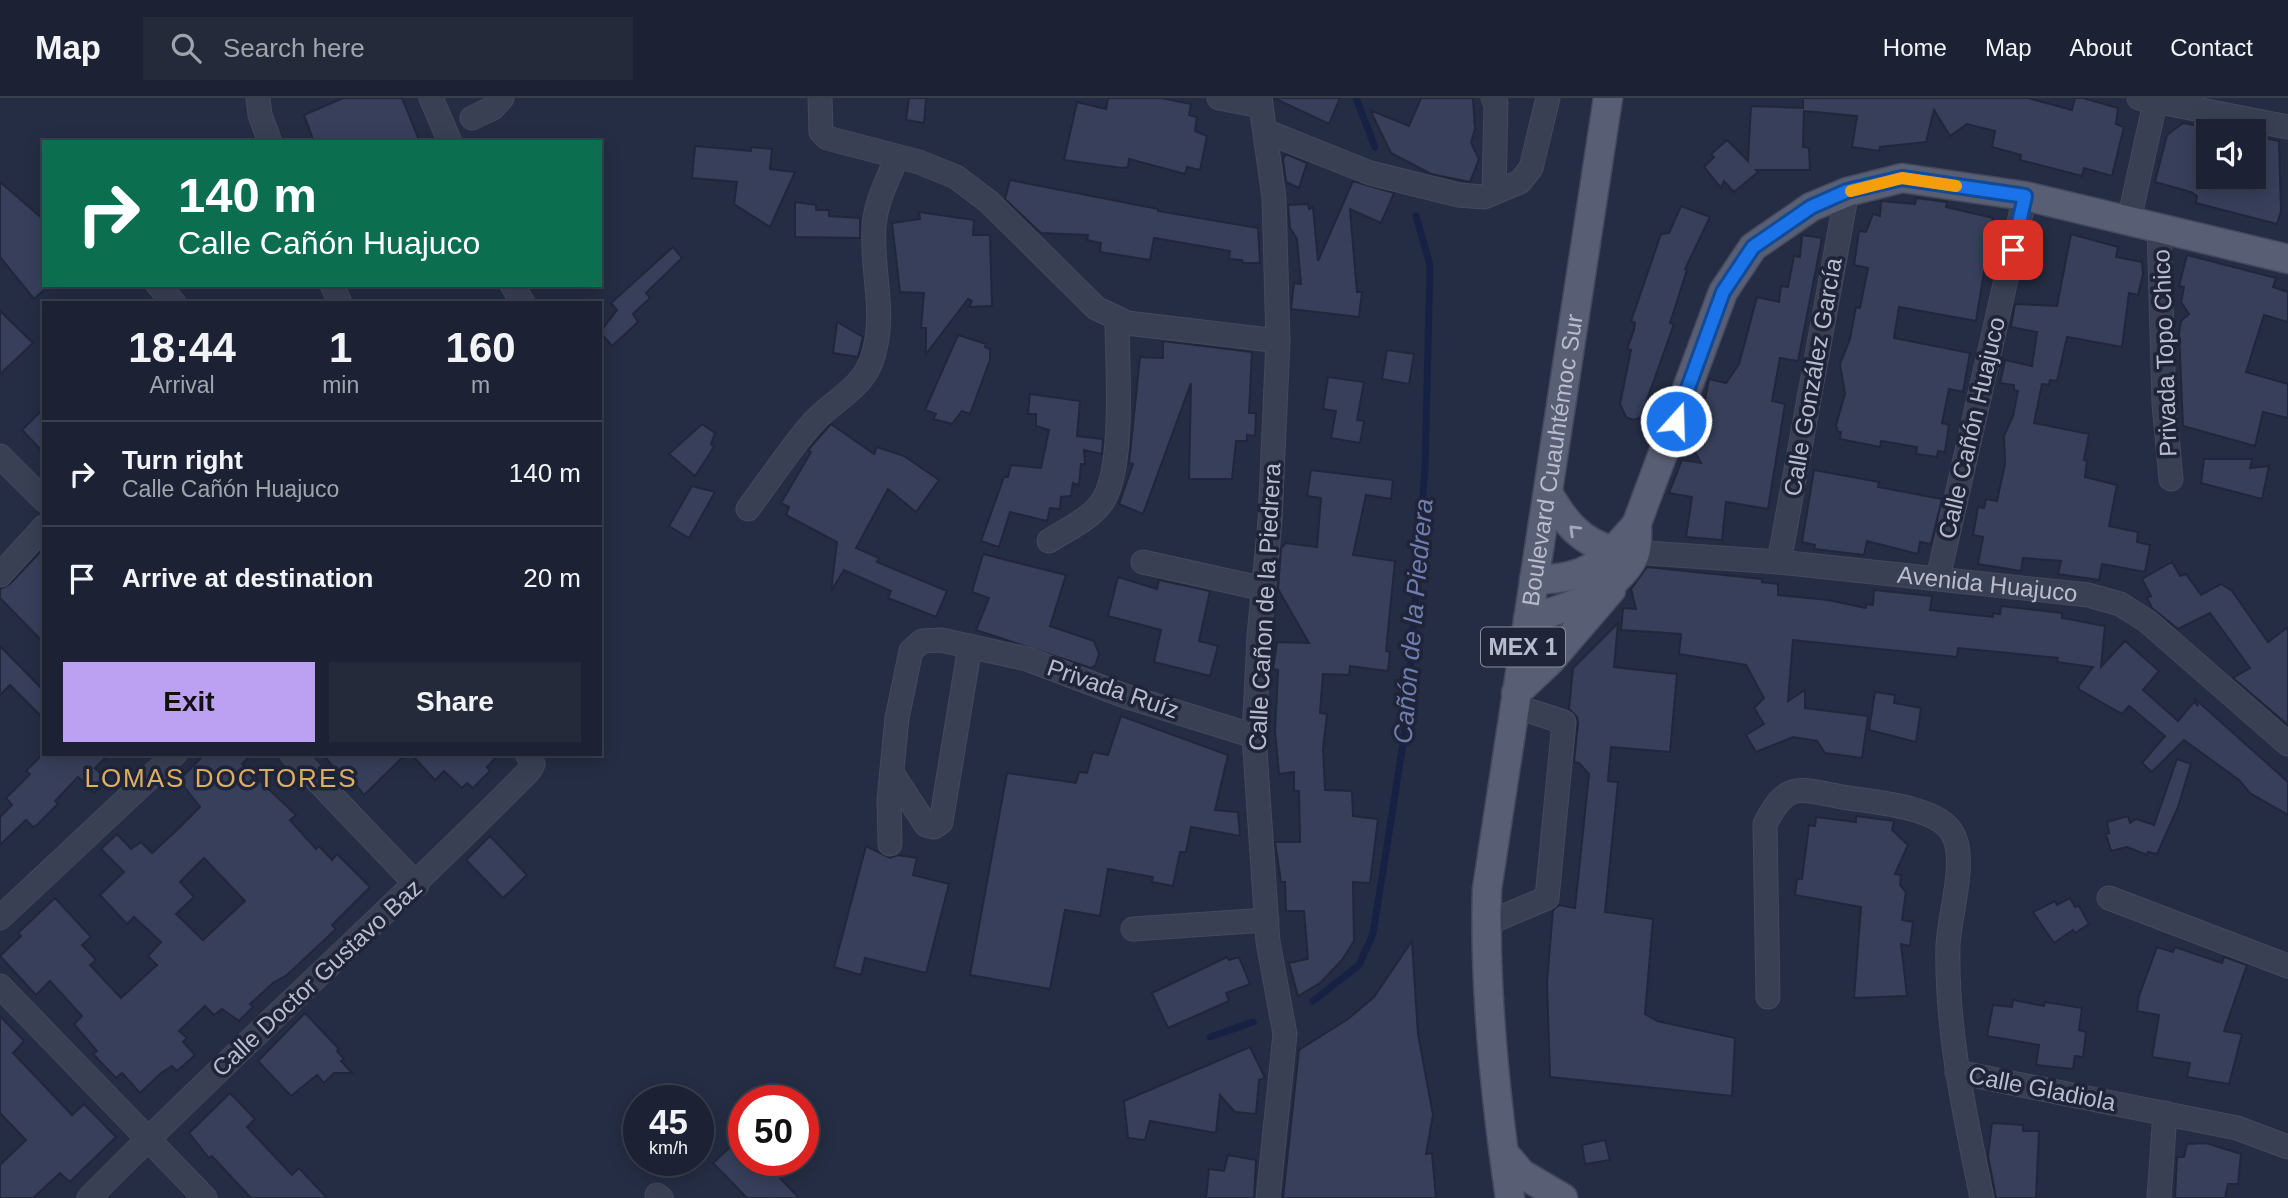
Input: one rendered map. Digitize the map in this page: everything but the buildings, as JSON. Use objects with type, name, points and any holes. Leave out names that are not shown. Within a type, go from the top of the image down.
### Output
[{"type":"main road","name":"Boulevard Cuauhtémoc Sur","points":[[1510,1198],[1494,1057],[1486,924],[1494,836],[1608,98]]},
{"type":"main road","points":[[1515,700],[1588,620],[1624,559],[1723,292],[1753,247],[1811,207],[1847,191],[1902,178],[2025,196],[2288,259]]},
{"type":"main road","points":[[1548,493],[1581,538],[1624,559]]},
{"type":"main road","points":[[1534,579],[1556,580],[1624,559]]},
{"type":"main road","points":[[1528,619],[1595,594],[1624,559]]},
{"type":"main road","points":[[1504,1153],[1522,1174],[1563,1198]]},
{"type":"street","points":[[258,98],[260,115],[269,140]]},
{"type":"street","points":[[432,98],[458,128],[493,108],[502,98]]},
{"type":"street","points":[[820,98],[821,132],[827,138],[919,162],[956,177],[989,202],[1096,308],[1127,323],[1278,341]]},
{"type":"street","points":[[1219,98],[1260,102]]},
{"type":"street","points":[[1493,98],[1496,103],[1494,193]]},
{"type":"street","points":[[1265,131],[1370,173],[1459,195],[1484,197],[1520,182],[1531,168],[1548,98]]},
{"type":"street","points":[[2129,220],[2147,101],[2288,127]]},
{"type":"street","name":"Calle Cañon de la Piedrera","points":[[1260,102],[1274,198],[1278,341],[1270,521],[1254,736],[1267,920],[1285,1034],[1268,1198]]},
{"type":"street","points":[[748,509],[810,426],[858,385],[871,363],[878,336],[880,309],[874,229],[878,203],[897,157]]},
{"type":"street","name":"Calle González García","points":[[1779,562],[1847,191]]},
{"type":"street","name":"Calle Cañón Huajuco","points":[[1938,578],[2025,196]]},
{"type":"street","name":"Privada Topo Chico","points":[[2160,227],[2164,404],[2171,479]]},
{"type":"street","points":[[160,287],[172,301]]},
{"type":"street","points":[[1049,541],[1089,516],[1103,500],[1112,477],[1117,409],[1117,318]]},
{"type":"street","points":[[0,456],[42,498]]},
{"type":"street","points":[[0,575],[42,529]]},
{"type":"street","name":"Avenida Huajuco","points":[[1624,559],[1779,562],[2088,595],[2120,604],[2147,621],[2288,744]]},
{"type":"street","points":[[1143,562],[1264,589]]},
{"type":"street","name":"Privada Ruíz","points":[[890,845],[897,718],[911,651],[922,641],[941,640],[1027,659],[1125,696],[1254,736]]},
{"type":"street","points":[[892,773],[926,825],[934,827],[941,822],[970,646]]},
{"type":"street","points":[[1486,924],[1547,898],[1564,722],[1515,700]]},
{"type":"street","points":[[0,918],[173,756]]},
{"type":"street","points":[[294,756],[417,885]]},
{"type":"street","name":"Calle Doctor Gustavo Baz","points":[[89,1198],[417,885],[530,770],[533,764],[528,756]]},
{"type":"street","name":"Calle Gladiola","points":[[1768,997],[1765,824],[1777,800],[1800,789],[1935,815],[1952,831],[1959,852],[1948,946],[1957,1072],[2237,1128],[2288,1147]]},
{"type":"street","points":[[2109,898],[2288,966]]},
{"type":"street","points":[[1133,929],[1267,920]]},
{"type":"street","points":[[0,986],[205,1198]]},
{"type":"street","points":[[1957,1072],[1982,1198]]},
{"type":"street","points":[[2159,1198],[2165,1113]]},
{"type":"waterway","name":"Cañón de la Piedrera","points":[[1356,98],[1375,147]]},
{"type":"waterway","name":"Cañón de la Piedrera","points":[[1313,1001],[1359,965],[1373,934],[1406,725],[1425,468],[1430,265],[1416,216]]},
{"type":"waterway","name":"Cañón de la Piedrera","points":[[1210,1037],[1253,1022]]},
{"type":"slow traffic","points":[[1851,191],[1902,178],[1956,186]]},
{"type":"district","name":"LOMAS DOCTORES","points":[[221,778]]},
{"type":"route","points":[[1676,421],[1723,292],[1753,247],[1811,207],[1847,191],[1902,178],[2025,196],[2013,250]]}]
